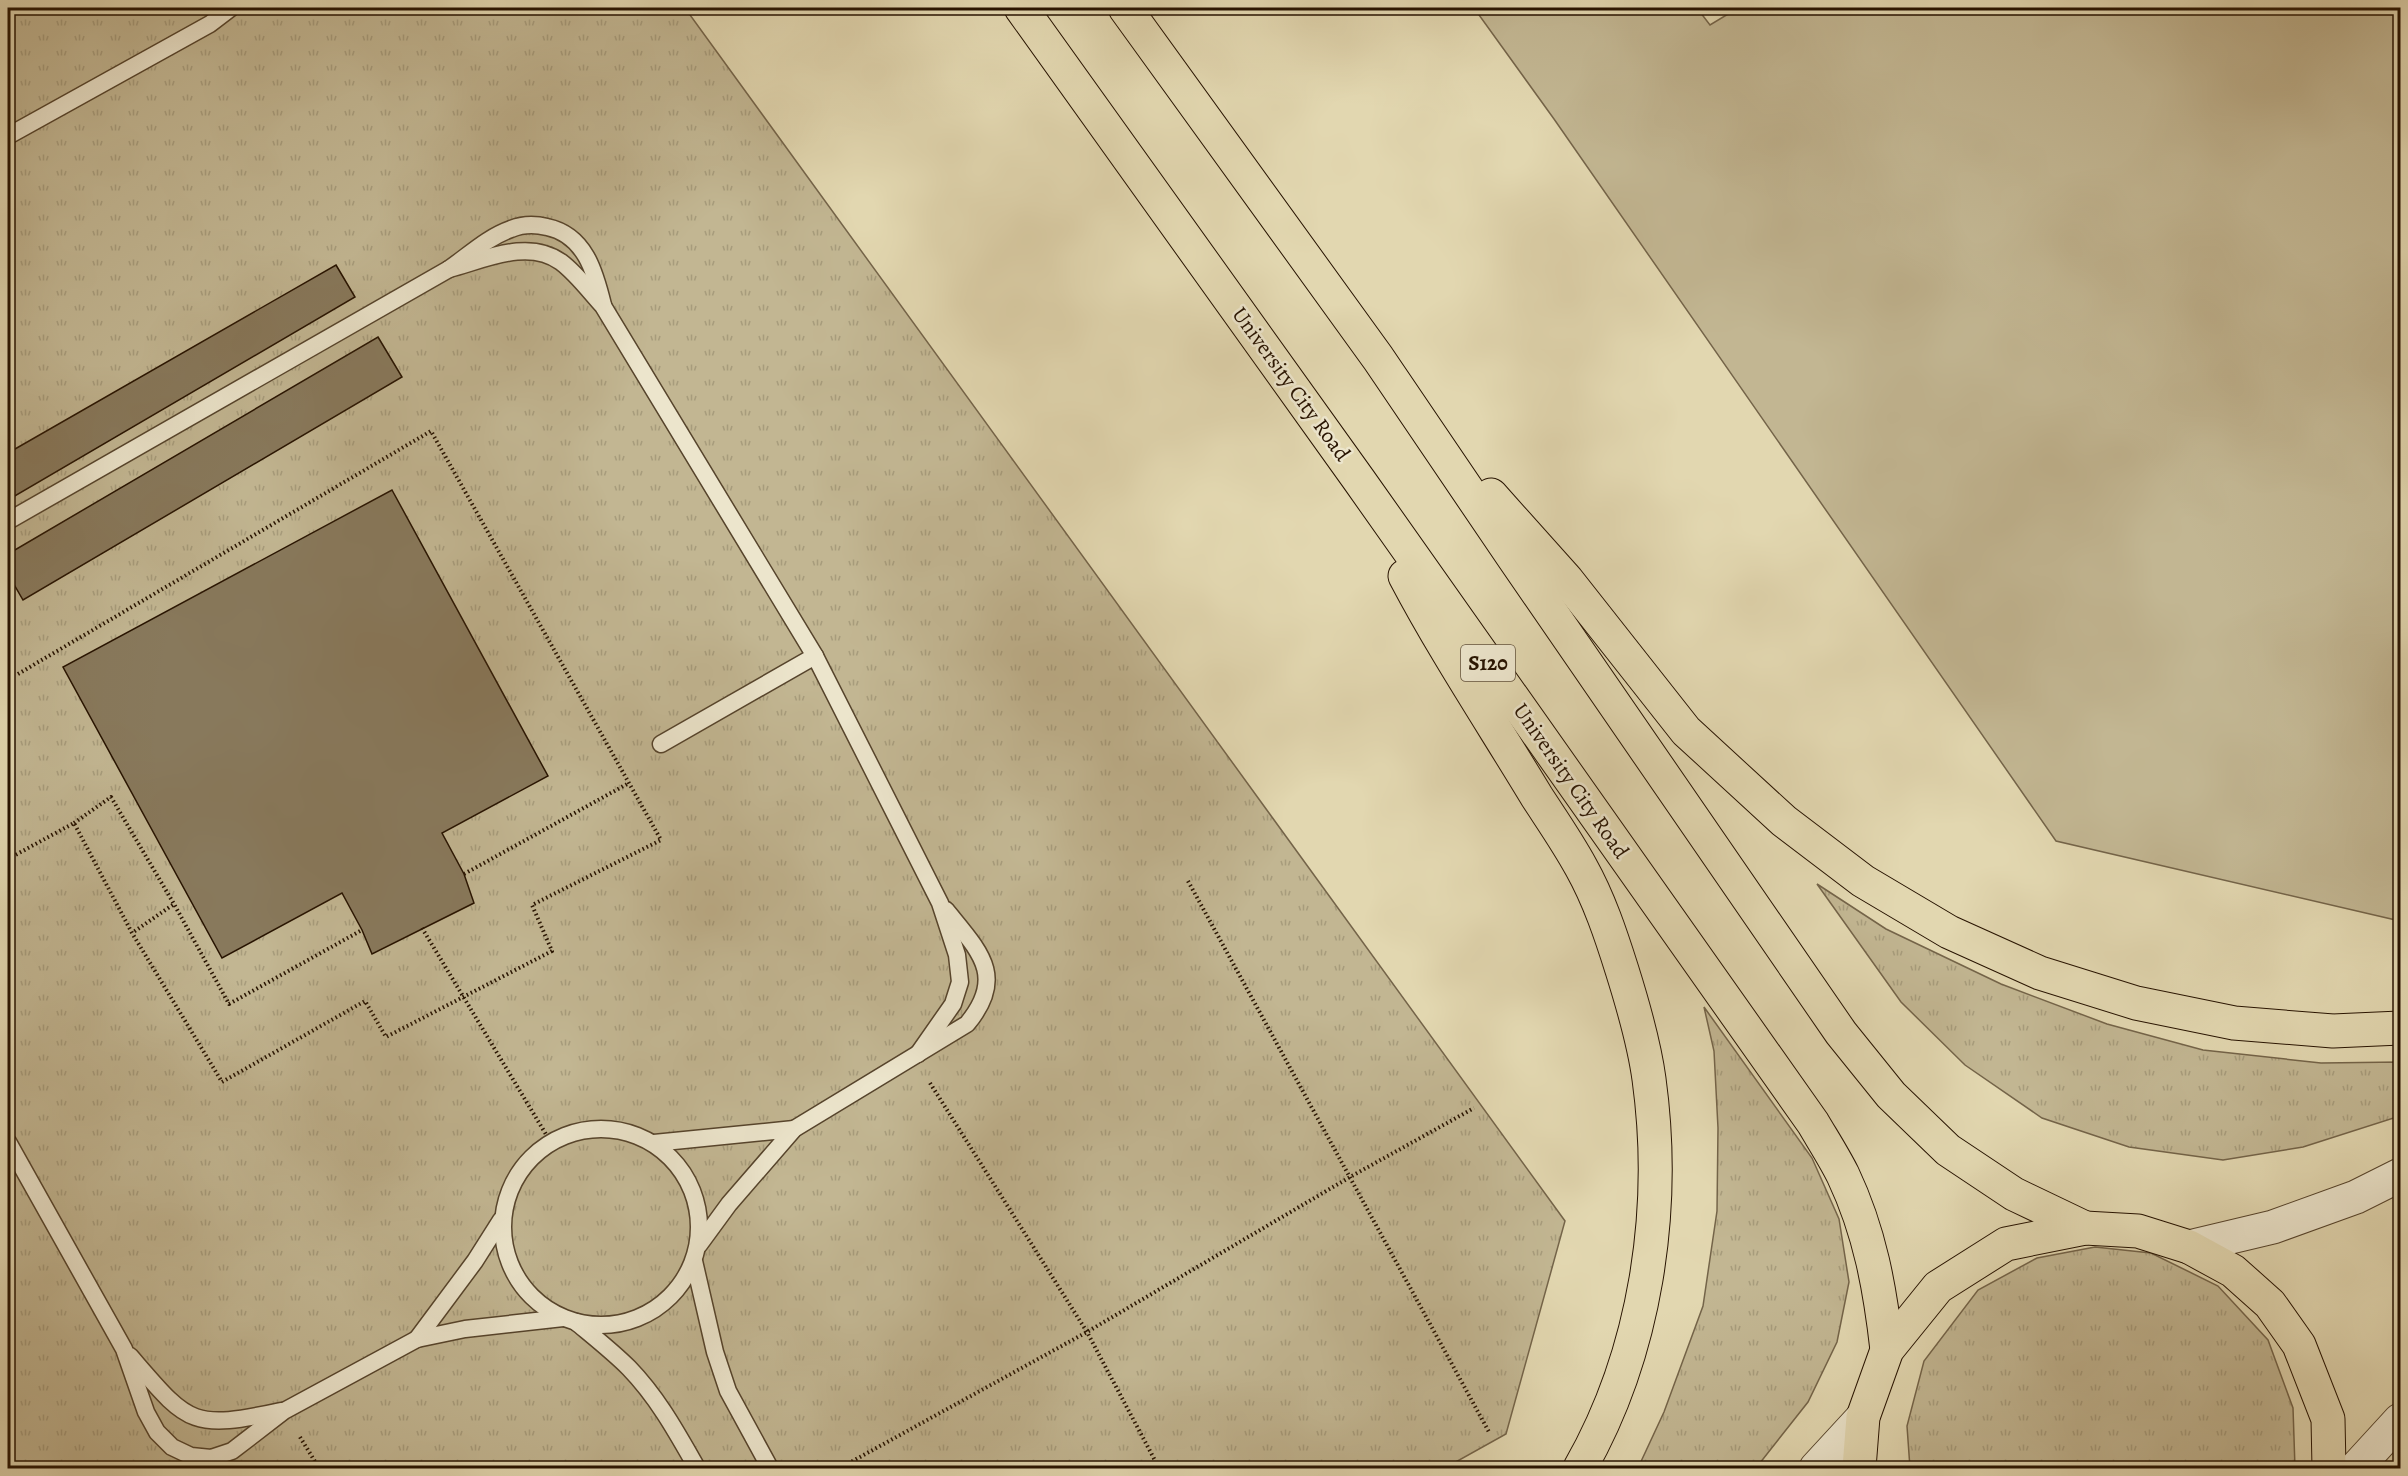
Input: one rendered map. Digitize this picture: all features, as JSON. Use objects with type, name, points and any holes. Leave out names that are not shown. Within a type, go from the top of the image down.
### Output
[{"type":"main road","name":"University City Road","points":[[1021,8],[1359,480],[1813,1123],[1843,1175],[1865,1231],[1880,1289],[1887,1350]]},
{"type":"main road","points":[[1125,8],[1439,445],[1520,567],[1841,1033],[1891,1095],[1948,1150],[2005,1188],[2085,1228]]},
{"type":"main road","points":[[1439,445],[1494,498],[1567,580],[1686,731],[1784,821],[1863,881],[1949,933],[2040,973],[2136,1003],[2234,1023],[2333,1031],[2400,1028]]},
{"type":"main road","points":[[1359,480],[1386,543],[1419,603],[1581,867],[1611,934],[1633,1004],[1649,1078],[1655,1151],[1653,1224],[1643,1296],[1625,1367],[1599,1435],[1580,1468]]},
{"type":"main road","points":[[1859,1468],[1863,1418],[1887,1350],[1938,1287],[2006,1244],[2085,1228],[2138,1231],[2189,1247],[2233,1271],[2270,1304],[2299,1345],[2328,1419],[2329,1468]]},
{"type":"street","points":[[2189,1247],[2273,1227],[2356,1197],[2400,1175]]},
{"type":"street","points":[[1816,1468],[1863,1418]]},
{"type":"street","points":[[2356,1468],[2400,1420]]},
{"type":"lane","points":[[8,136],[210,24],[231,8]]},
{"type":"lane","points":[[8,521],[449,269],[496,236],[513,228],[535,224],[558,229],[577,242],[596,275],[603,306]]},
{"type":"lane","points":[[449,269],[512,252],[529,251],[546,254],[562,262],[603,306],[815,656],[940,903],[957,955],[960,982],[953,1004],[916,1056]]},
{"type":"lane","points":[[661,744],[815,656]]},
{"type":"lane","points":[[699,1245],[729,1204],[794,1129],[967,1024],[981,1008],[987,988],[986,967],[977,948],[940,903]]},
{"type":"lane","points":[[8,1142],[124,1349],[146,1412],[157,1432],[172,1447],[191,1456],[211,1458],[232,1451],[284,1411],[417,1339],[465,1329],[570,1320],[605,1326],[634,1320],[659,1306],[680,1287],[694,1261],[699,1245],[699,1215],[691,1187],[676,1162],[654,1143],[621,1129],[585,1129],[550,1141],[525,1161],[508,1189],[501,1220],[504,1251],[516,1279],[536,1302],[570,1320],[629,1368],[672,1422],[697,1468]]},
{"type":"lane","points":[[654,1143],[794,1129]]},
{"type":"lane","points":[[417,1339],[469,1269],[501,1220]]},
{"type":"lane","points":[[694,1261],[704,1313],[728,1391],[770,1468]]},
{"type":"lane","points":[[124,1349],[171,1404],[200,1420],[232,1421],[284,1411]]},
{"type":"path","points":[[18,674],[431,431],[661,840],[532,905],[552,951],[386,1037],[365,1001],[222,1082],[132,933],[74,823]]},
{"type":"path","points":[[464,874],[629,783]]},
{"type":"path","points":[[8,859],[74,823],[111,797],[229,1004],[362,930]]},
{"type":"path","points":[[1188,881],[1489,1432]]},
{"type":"path","points":[[132,933],[174,904]]},
{"type":"path","points":[[422,928],[550,1141]]},
{"type":"path","points":[[916,1056],[1087,1332],[1159,1468]]},
{"type":"path","points":[[840,1468],[1087,1332],[1350,1177],[1474,1108]]},
{"type":"green space","points":[[8,8],[685,8],[1565,1221],[1506,1434],[1445,1468],[8,1468]]},
{"type":"green space","points":[[1474,8],[1697,8],[1710,25],[1738,8],[2400,8],[2400,921],[2056,841],[1554,119]]},
{"type":"green space","points":[[1817,884],[1886,929],[2001,984],[2107,1024],[2203,1050],[2321,1063],[2400,1062],[2400,1116],[2303,1147],[2223,1160],[2129,1147],[2042,1118],[1965,1065],[1901,1002]]},
{"type":"green space","points":[[1704,1007],[1812,1158],[1839,1219],[1849,1282],[1837,1342],[1808,1402],[1756,1468],[1638,1468],[1664,1412],[1703,1306],[1717,1211],[1718,1128],[1714,1051]]},
{"type":"green space","points":[[2095,1247],[2151,1253],[2218,1286],[2268,1340],[2293,1408],[2295,1468],[1910,1468],[1907,1426],[1924,1361],[1978,1290],[2037,1258]]},
{"type":"building","points":[[336,265],[355,297],[8,500],[8,453]]},
{"type":"building","points":[[378,337],[402,377],[23,600],[8,574],[8,554]]},
{"type":"building","points":[[392,490],[548,776],[442,833],[464,874],[474,903],[372,954],[342,893],[222,958],[63,667]]}]
